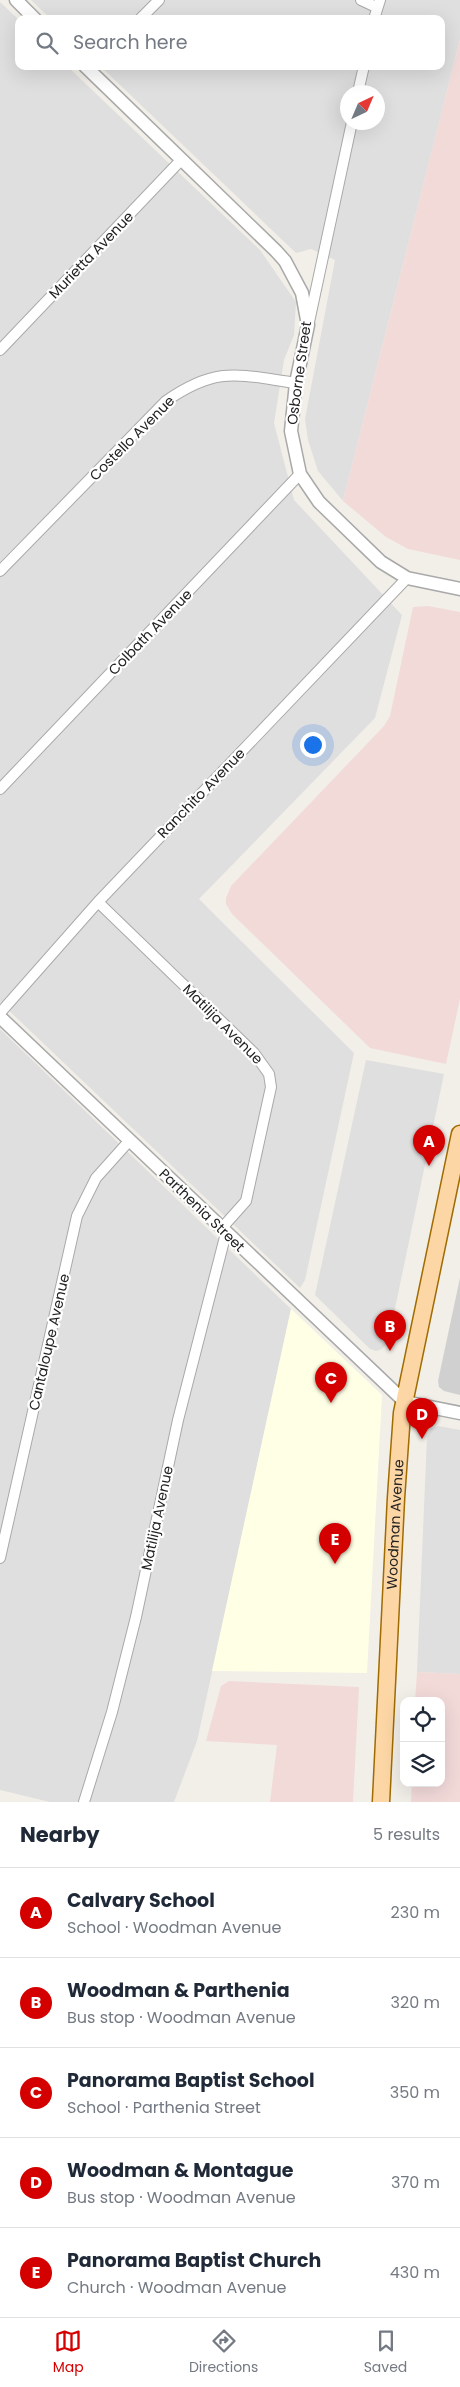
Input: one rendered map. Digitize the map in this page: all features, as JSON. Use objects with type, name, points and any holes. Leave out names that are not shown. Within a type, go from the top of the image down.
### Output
[{"type":"main road","name":"Woodman Avenue","points":[[381,1802],[396,1498],[405,1402],[460,1134]]},
{"type":"street","points":[[16,0],[31,15]]},
{"type":"street","points":[[144,15],[158,0]]},
{"type":"street","points":[[361,0],[378,4]]},
{"type":"street","name":"Osborne Street","points":[[92,70],[285,261],[302,293],[308,325],[296,383],[291,432],[300,474],[309,490],[338,523],[381,562],[407,578],[460,588]]},
{"type":"street","points":[[360,85],[363,70]]},
{"type":"street","points":[[308,325],[350,130]]},
{"type":"street","name":"Murietta Avenue","points":[[0,350],[182,159]]},
{"type":"street","name":"Costello Avenue","points":[[0,571],[166,401],[189,385],[207,378],[232,374],[296,383]]},
{"type":"street","name":"Colbath Avenue","points":[[0,789],[300,474]]},
{"type":"street","name":"Ranchito Avenue","points":[[0,1013],[98,902],[407,578]]},
{"type":"street","name":"Matilija Avenue","points":[[84,1802],[112,1712],[136,1618],[178,1420],[224,1231],[246,1201],[270,1088],[269,1074],[254,1053],[98,902]]},
{"type":"street","name":"Parthenia Street","points":[[0,1017],[405,1402]]},
{"type":"street","name":"Cantaloupe Avenue","points":[[0,1558],[77,1216],[96,1178],[130,1140]]},
{"type":"street","points":[[405,1402],[460,1413]]},
{"type":"shaded area","points":[[31,0],[460,0],[460,40],[343,501],[318,471],[308,440],[305,419],[335,260],[311,249],[296,253],[104,70],[445,70],[445,15],[47,15]]},
{"type":"shaded area","points":[[0,2],[15,16],[15,70],[71,70],[260,250],[296,302],[294,335],[284,360],[274,423],[294,500],[402,615],[375,718],[199,899],[354,1053],[305,1280],[300,1288],[0,1002]]},
{"type":"shaded area","points":[[460,40],[460,560],[408,549],[386,537],[343,501]]},
{"type":"shaded area","points":[[428,606],[460,612],[460,999],[446,1064],[370,1048],[232,914],[226,904],[226,898],[231,886],[384,726],[390,716],[413,607]]},
{"type":"shaded area","points":[[0,1029],[291,1309],[197,1741],[174,1802],[50,1802],[0,1790]]},
{"type":"shaded area","points":[[366,1060],[444,1074],[388,1342],[382,1349],[376,1351],[370,1349],[315,1295]]},
{"type":"shaded area","points":[[460,1278],[460,1395],[444,1391],[439,1387],[438,1381]]},
{"type":"shaded area","points":[[291,1309],[382,1395],[367,1673],[212,1671]]},
{"type":"shaded area","points":[[438,1426],[460,1430],[460,1674],[417,1672],[427,1437],[431,1429]]},
{"type":"shaded area","points":[[417,1672],[460,1674],[460,1802],[411,1802],[412,1787],[445,1787],[445,1697],[415,1697]]},
{"type":"shaded area","points":[[229,1681],[359,1687],[353,1802],[270,1802],[277,1745],[206,1741],[221,1686]]},
{"type":"place","name":"Calvary School","points":[[429,1166]]},
{"type":"place","name":"Woodman & Parthenia","points":[[390,1351]]},
{"type":"place","name":"Panorama Baptist School","points":[[331,1403]]},
{"type":"place","name":"Woodman & Montague","points":[[422,1439]]},
{"type":"place","name":"Panorama Baptist Church","points":[[335,1564]]}]
